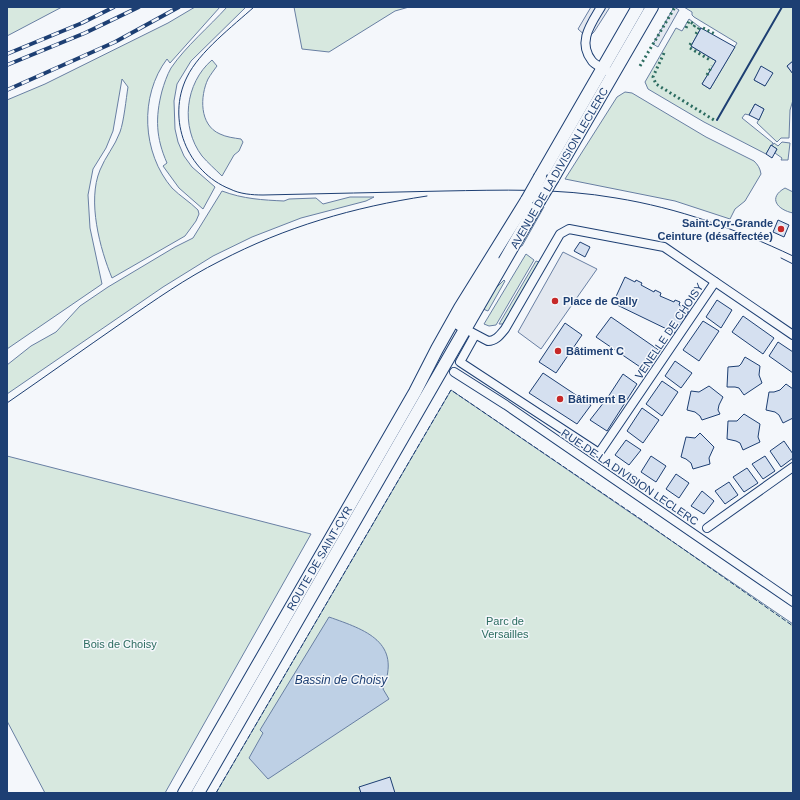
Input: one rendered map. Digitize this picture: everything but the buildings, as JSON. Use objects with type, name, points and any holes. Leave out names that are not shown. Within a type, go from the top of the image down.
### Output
[{"type":"main road","name":"AVENUE DE LA DIVISION LECLERC","points":[[463,328],[578,136],[638,7]]},
{"type":"main road","name":"AVENUE DE LA DIVISION LECLERC","points":[[463,328],[502,241],[540,177],[608,71],[652,7]]},
{"type":"main road","name":"ROUTE DE SAINT-CYR","points":[[184,793],[415,392],[463,328]]},
{"type":"main road","name":"ROUTE DE SAINT-CYR","points":[[198,793],[463,328]]},
{"type":"street","points":[[601,7],[584,39],[586,51],[592,62],[608,71]]},
{"type":"street","points":[[463,328],[488,341],[493,341],[498,337],[505,329],[560,234],[569,229],[664,247],[793,336]]},
{"type":"street","name":"VENELLE DE CHOISY","points":[[463,328],[460,362],[599,453],[716,282]]},
{"type":"street","name":"RUE DE LA DIVISION LECLERC","points":[[454,372],[506,405],[793,602]]},
{"type":"street","points":[[707,528],[793,467]]},
{"type":"green space","points":[[7,7],[62,7],[7,36]]},
{"type":"green space","points":[[195,7],[220,7],[170,63],[167,59],[158,74],[152,90],[148,107],[148,124],[150,142],[162,174],[172,188],[198,210],[199,214],[196,221],[185,236],[112,278],[103,253],[97,225],[95,196],[96,182],[100,170],[120,132],[124,116],[128,87],[122,79],[113,131],[106,148],[93,169],[88,195],[90,228],[102,284],[7,349],[7,100],[45,84],[168,23]]},
{"type":"green space","points":[[227,7],[246,7],[191,61],[177,84],[174,101],[175,129],[178,142],[184,156],[192,167],[215,187],[203,209],[179,188],[163,166],[167,163],[163,154],[159,136],[158,110],[163,88],[171,68],[191,44]]},
{"type":"green space","points":[[294,7],[409,7],[395,11],[329,52],[302,49]]},
{"type":"green space","points":[[684,7],[793,7],[793,61],[787,66],[793,74],[793,100],[790,110],[789,138],[781,138],[777,142],[757,123],[764,109],[755,104],[749,115],[745,114],[742,118],[773,143],[766,154],[704,122],[648,89],[645,82],[676,28],[682,31],[689,19],[701,28],[691,46],[716,61],[702,84],[710,89],[737,43],[694,17],[692,12]],"holes":[[[761,67],[765,86],[754,80]]]},
{"type":"green space","points":[[212,60],[217,66],[205,86],[203,110],[205,117],[213,130],[225,136],[241,139],[243,142],[239,151],[234,155],[222,176],[202,156],[190,132],[188,119],[191,93],[203,70]]},
{"type":"green space","points":[[625,92],[632,93],[706,137],[754,161],[757,164],[761,174],[745,201],[735,209],[730,219],[675,201],[565,179],[617,97]]},
{"type":"green space","points":[[782,142],[790,143],[788,160],[781,160],[782,158],[775,153],[777,149],[772,146],[774,143],[778,146]]},
{"type":"green space","points":[[785,188],[793,192],[793,213],[779,206],[776,200],[780,192]]},
{"type":"green space","points":[[222,191],[245,197],[268,200],[284,201],[289,199],[316,198],[323,204],[350,197],[374,197],[366,201],[301,218],[252,237],[213,256],[163,287],[7,394],[7,365],[31,346],[56,332],[80,306],[108,287],[193,238]]},
{"type":"green space","points":[[542,206],[544,207],[522,246],[520,246],[520,244]]},
{"type":"green space","points":[[526,254],[534,260],[496,325],[489,326],[484,324]]},
{"type":"green space","points":[[536,261],[539,262],[503,324],[499,324]]},
{"type":"green space","points":[[504,280],[505,281],[488,311],[483,309],[493,291]]},
{"type":"green space","name":"Parc de Versailles","points":[[451,390],[793,624],[793,793],[216,793]]},
{"type":"green space","name":"Bois de Choisy","points":[[7,456],[311,534],[165,793],[45,793],[7,721]]},
{"type":"shaded area","points":[[591,7],[610,7],[594,32],[588,38],[578,29]]},
{"type":"shaded area","points":[[674,7],[679,10],[658,47],[653,44]]},
{"type":"shaded area","name":"Place de Gally","points":[[563,252],[597,269],[541,349],[518,332]]},
{"type":"water","name":"Bassin de Choisy","points":[[329,617],[356,627],[367,633],[377,640],[384,649],[388,660],[388,673],[383,689],[389,699],[268,779],[249,758],[263,733],[260,730]]},
{"type":"tram line","points":[[254,7],[217,40],[192,68],[181,93],[179,110],[180,126],[184,142],[192,157],[202,170],[215,181],[234,191],[259,195],[508,190],[552,191],[595,195],[662,207],[728,228],[793,256]]},
{"type":"tram line","points":[[7,403],[108,332],[195,275],[220,261],[270,238],[320,220],[373,206],[427,196]]},
{"type":"tram line","points":[[781,258],[793,264]]},
{"type":"railway","points":[[7,54],[82,23],[114,7]]},
{"type":"railway","points":[[7,65],[85,33],[139,7]]},
{"type":"railway","points":[[7,90],[115,42],[179,7]]},
{"type":"hedge","points":[[640,66],[675,7]]},
{"type":"hedge","points":[[686,28],[689,21],[695,25],[693,28]]},
{"type":"hedge","points":[[696,34],[700,26]]},
{"type":"hedge","points":[[703,28],[715,34]]},
{"type":"hedge","points":[[690,45],[692,41]]},
{"type":"hedge","points":[[690,48],[710,60]]},
{"type":"hedge","points":[[664,53],[653,77],[656,84],[714,120]]},
{"type":"hedge","points":[[707,75],[712,66]]},
{"type":"fence","points":[[216,793],[451,390],[642,520],[793,626]]},
{"type":"wall","points":[[717,120],[782,7]]},
{"type":"place","name":"Saint-Cyr-Grande Ceinture (désaffectée)","points":[[781,229]]},
{"type":"place","name":"Place de Gally","points":[[555,301]]},
{"type":"place","name":"Bâtiment C","points":[[558,351]]},
{"type":"place","name":"Bâtiment B","points":[[560,399]]}]
